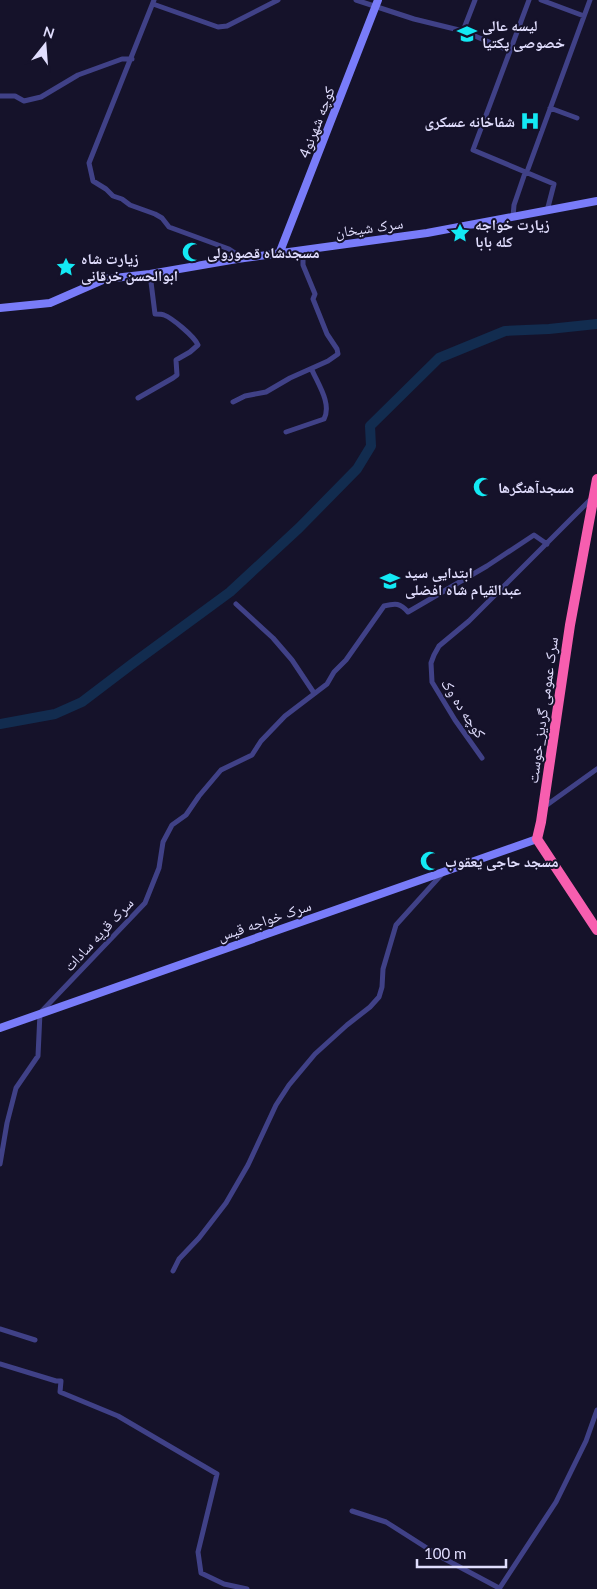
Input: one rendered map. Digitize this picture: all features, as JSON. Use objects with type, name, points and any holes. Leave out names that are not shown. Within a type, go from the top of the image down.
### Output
[{"type":"highway","name":"سرک عمومی گردیز_خوست","points":[[537,839],[570,625],[597,479]]},
{"type":"highway","points":[[537,839],[597,930]]},
{"type":"street","points":[[237,259],[235,253],[228,249],[169,227],[162,218],[155,214],[112,196],[106,189],[93,181],[89,163],[132,59],[153,2],[218,27],[227,26],[278,0]]},
{"type":"street","points":[[356,0],[376,4],[414,19],[463,31],[510,51]]},
{"type":"street","points":[[463,31],[475,0]]},
{"type":"street","points":[[529,0],[473,150],[527,171],[554,184],[547,211]]},
{"type":"street","points":[[541,0],[584,16]]},
{"type":"street","points":[[513,217],[514,205],[590,0]]},
{"type":"street","name":"کوچه شهرنو4","points":[[279,254],[376,4]]},
{"type":"street","points":[[0,96],[15,96],[24,101],[41,97],[78,75],[122,59],[132,59]]},
{"type":"street","points":[[550,108],[577,118]]},
{"type":"street","name":"سرک شیخان","points":[[0,308],[50,304],[105,279],[427,233],[597,201]]},
{"type":"street","points":[[233,402],[245,396],[266,392],[290,378],[312,370],[338,354],[337,349],[327,334],[313,299],[315,294],[303,265],[303,250]]},
{"type":"street","points":[[138,398],[174,378],[176,375],[176,360],[190,352],[198,344],[196,340],[175,322],[163,314],[155,314],[150,274]]},
{"type":"street","points":[[286,432],[324,419],[326,416],[327,405],[312,370]]},
{"type":"street","name":"کوچه ده وک","points":[[482,758],[455,720],[432,682],[431,663],[439,646],[469,621],[594,496]]},
{"type":"street","name":"سرک قریه سادات","points":[[40,1014],[144,903],[159,868],[163,842],[172,825],[186,815],[221,770],[252,755],[261,741],[285,716],[327,684],[384,606],[397,603],[402,605],[408,612],[534,535],[547,544]]},
{"type":"street","points":[[236,604],[273,638],[292,660],[314,693]]},
{"type":"street","points":[[543,808],[597,769]]},
{"type":"street","name":"سرک خواجه قیس","points":[[0,1028],[537,839]]},
{"type":"street","points":[[173,1271],[179,1259],[199,1238],[226,1203],[248,1165],[276,1105],[289,1085],[315,1054],[379,997],[382,987],[383,969],[396,925],[444,871]]},
{"type":"street","points":[[0,1164],[7,1123],[16,1088],[38,1056],[40,1014]]},
{"type":"street","points":[[0,1329],[35,1340]]},
{"type":"street","points":[[0,1364],[61,1381],[60,1392],[118,1416],[217,1474],[198,1552],[201,1573],[224,1584],[247,1589]]},
{"type":"street","points":[[352,1511],[386,1522],[441,1557],[499,1589],[556,1502],[586,1441],[597,1410]]},
{"type":"waterway","points":[[0,724],[55,714],[82,702],[230,592],[299,528],[357,469],[371,446],[370,426],[439,358],[505,331],[597,324]]},
{"type":"place","name":"لیسه عالی خصوصی پکتیا","points":[[467,34]]},
{"type":"place","name":"شفاخانه عسکری","points":[[530,121]]},
{"type":"place","name":"زیارت خواجه کله بابا","points":[[460,233]]},
{"type":"place","name":"مسجدشاه قصورولی","points":[[192,252]]},
{"type":"place","name":"زیارت شاه ابوالحسن خرقانی","points":[[66,267]]},
{"type":"place","name":"مسجدآهنگرها","points":[[483,487]]},
{"type":"place","name":"ابتدایی سید عبدالقیام شاه افضلی","points":[[390,581]]},
{"type":"place","name":"مسجد حاجی یعقوب","points":[[430,861]]}]
